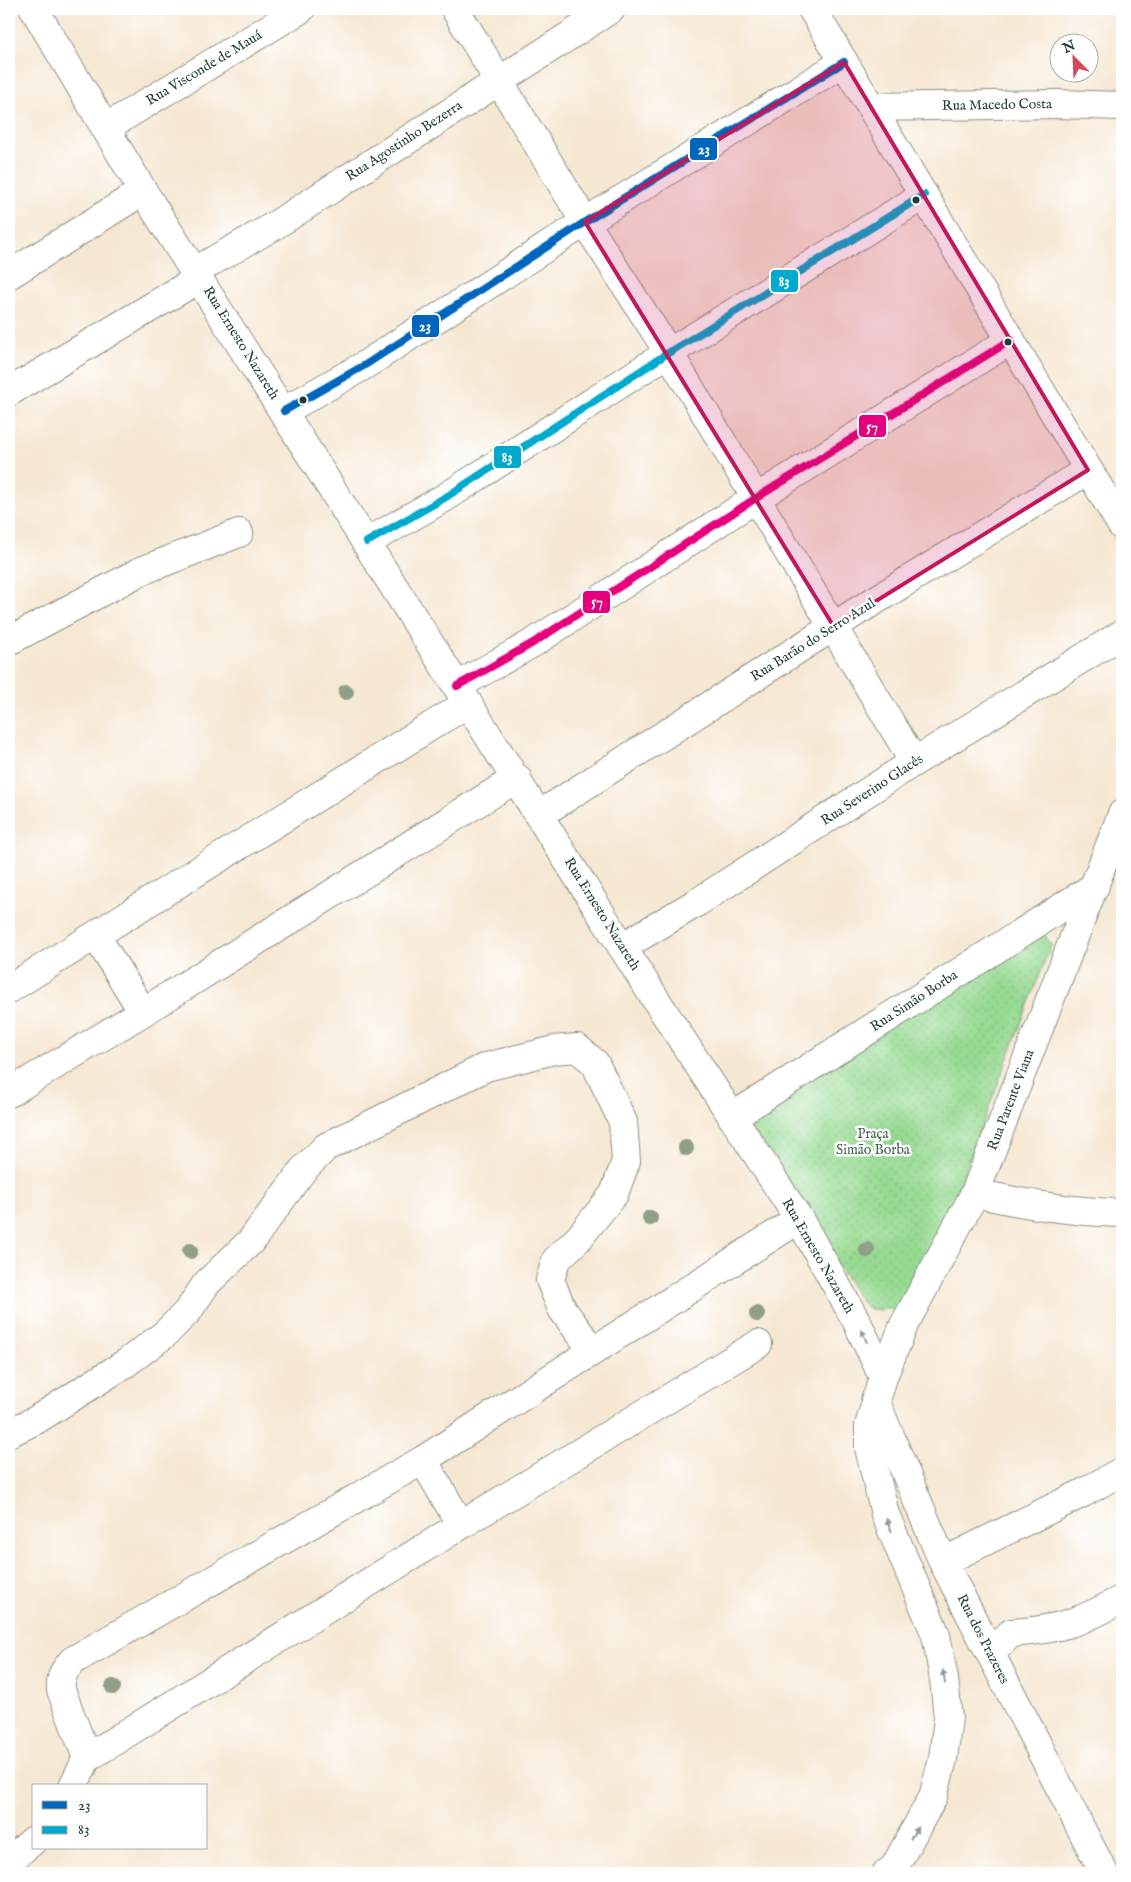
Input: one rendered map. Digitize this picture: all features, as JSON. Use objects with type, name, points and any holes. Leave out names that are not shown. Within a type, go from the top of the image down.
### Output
[{"type":"street","name":"Rua Ernesto Nazareth","points":[[34,9],[107,127],[143,191],[517,778],[622,947],[799,1219],[857,1322],[879,1388]]},
{"type":"street","name":"Rua Visconde de Mauá","points":[[107,127],[301,9]]},
{"type":"street","points":[[455,9],[585,222],[669,353],[914,762]]},
{"type":"street","name":"Rua Agostinho Bezerra","points":[[9,392],[197,275],[611,9]]},
{"type":"street","points":[[812,9],[1122,526]]},
{"type":"street","points":[[284,411],[365,364],[585,222],[844,62]]},
{"type":"street","name":"Rua Macedo Costa","points":[[872,107],[1058,104],[1122,106]]},
{"type":"street","points":[[9,275],[143,191]]},
{"type":"street","points":[[367,542],[446,497],[669,353],[924,195]]},
{"type":"street","points":[[9,989],[96,936],[463,694],[533,643],[756,498],[1011,340]]},
{"type":"street","name":"Rua Barão do Serro Azul","points":[[539,815],[834,627],[1088,470]]},
{"type":"street","points":[[9,641],[46,619],[141,570],[239,533]]},
{"type":"street","name":"Rua Severino Glacês","points":[[622,947],[698,902],[914,762],[1122,634]]},
{"type":"street","points":[[9,1093],[143,1012],[517,778]]},
{"type":"street","name":"Rua Parente Viana","points":[[879,1388],[904,1325],[975,1193],[1094,886],[1114,862],[1122,814]]},
{"type":"street","name":"Rua Simão Borba","points":[[732,1118],[1094,886]]},
{"type":"street","points":[[96,936],[143,1012]]},
{"type":"street","points":[[9,1433],[36,1420],[126,1363],[165,1334],[188,1311],[206,1284],[251,1242],[303,1170],[326,1147],[486,1067],[554,1050],[577,1048],[595,1063],[623,1122],[626,1161],[614,1194],[578,1239],[556,1260],[550,1280],[562,1309],[593,1351]]},
{"type":"street","points":[[975,1193],[1046,1208],[1120,1207]]},
{"type":"street","points":[[87,1758],[61,1690],[60,1680],[63,1672],[72,1661],[423,1460],[799,1219]]},
{"type":"street","points":[[74,1784],[87,1758],[461,1525],[758,1344]]},
{"type":"street","points":[[879,1388],[869,1426],[869,1448],[873,1468],[885,1514],[936,1635],[944,1679],[948,1718],[943,1759],[933,1797],[893,1871]]},
{"type":"street","name":"Rua dos Prazeres","points":[[879,1388],[943,1562],[1104,1873]]},
{"type":"street","points":[[423,1460],[461,1525]]},
{"type":"street","points":[[943,1562],[1083,1493],[1122,1471]]},
{"type":"street","points":[[990,1653],[1011,1633],[1048,1630],[1076,1623],[1122,1599]]},
{"type":"street","points":[[9,1862],[32,1842]]},
{"type":"highlighted area","points":[[844,62],[1088,470],[834,627],[585,222]]},
{"type":"green space","name":"Praça Simão Borba","points":[[1034,932],[1045,935],[1051,945],[936,1246],[905,1301],[894,1308],[870,1309],[862,1303],[749,1124],[751,1105]]},
{"type":"transit line","name":"23","points":[[284,411],[365,365],[585,222],[844,62]]},
{"type":"transit line","name":"83","points":[[367,542],[446,497],[665,355],[924,195]]},
{"type":"transit line","name":"57","points":[[457,686],[533,643],[753,500],[1011,340]]}]
